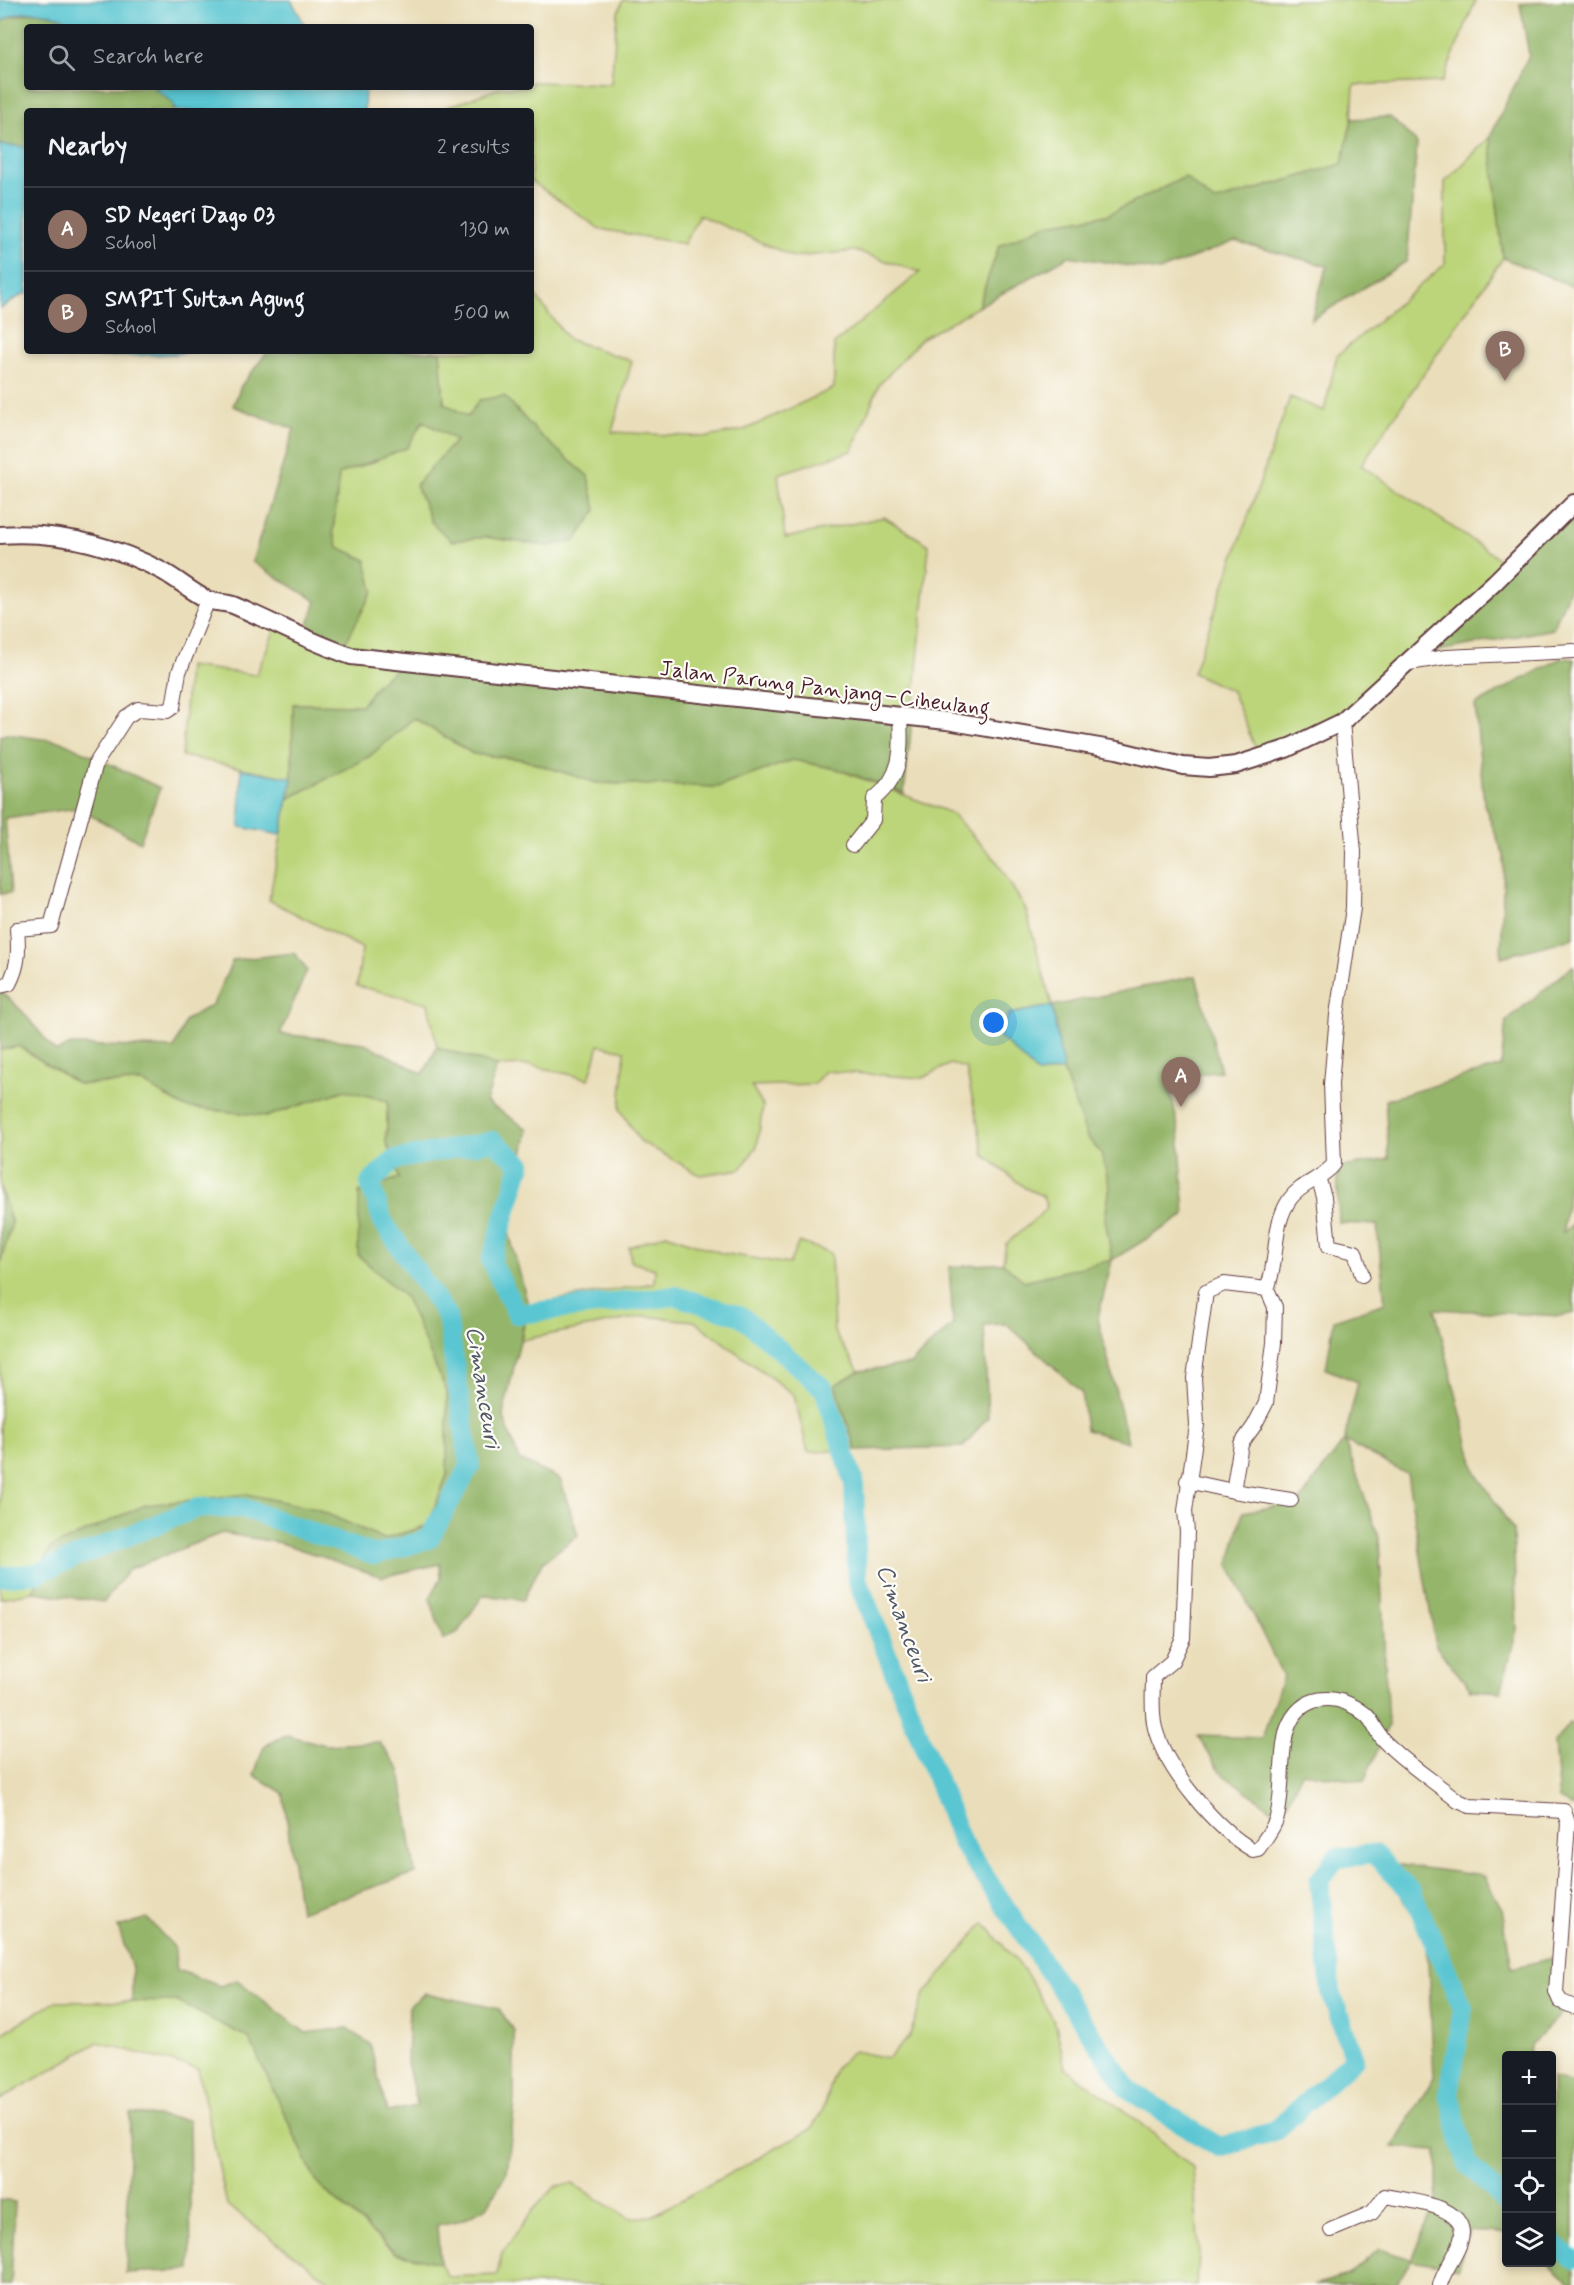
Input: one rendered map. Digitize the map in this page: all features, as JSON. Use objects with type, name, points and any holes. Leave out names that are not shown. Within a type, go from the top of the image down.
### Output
[{"type":"street","name":"Jalan Parung Panjang–Ciheulang","points":[[0,535],[52,534],[96,544],[135,558],[165,573],[208,600],[230,604],[317,645],[351,656],[900,718],[947,721],[1117,750],[1183,766],[1209,768],[1236,765],[1286,749],[1342,722],[1495,582],[1574,503]]},
{"type":"street","points":[[0,986],[9,984],[15,974],[19,958],[17,929],[51,926],[96,763],[126,717],[138,709],[167,711],[173,707],[179,672],[208,600]]},
{"type":"street","points":[[1404,664],[1457,657],[1574,651]]},
{"type":"street","points":[[853,845],[873,820],[874,799],[887,788],[897,774],[901,738],[900,718]]},
{"type":"street","points":[[1233,1491],[1241,1444],[1266,1403],[1274,1343],[1275,1306],[1267,1289],[1274,1272],[1275,1237],[1287,1204],[1303,1186],[1334,1164],[1331,1084],[1337,1015],[1353,908],[1354,852],[1342,722]]},
{"type":"street","points":[[1318,1177],[1324,1197],[1329,1246],[1355,1252],[1362,1275]]},
{"type":"street","points":[[1267,1289],[1224,1284],[1206,1292],[1194,1378],[1197,1425],[1187,1481],[1183,1638],[1172,1661],[1153,1677],[1152,1711],[1155,1730],[1185,1784],[1210,1813],[1243,1845],[1253,1850],[1258,1848],[1277,1816],[1279,1776],[1287,1729],[1299,1706],[1314,1700],[1330,1699],[1342,1702],[1365,1714],[1383,1740],[1458,1801],[1470,1806],[1564,1811],[1568,1823],[1556,1992],[1560,2001],[1574,2007]]},
{"type":"street","points":[[1187,1481],[1291,1500]]},
{"type":"street","points":[[1331,2230],[1372,2213],[1385,2196],[1434,2206],[1452,2213],[1461,2226],[1461,2241],[1440,2285]]},
{"type":"green space","points":[[623,0],[1476,0],[1442,82],[1354,85],[1352,119],[1342,164],[1213,202],[1185,178],[1107,215],[1047,224],[999,246],[978,307],[922,338],[879,385],[852,451],[778,474],[785,538],[884,517],[929,545],[912,720],[378,683],[362,705],[293,704],[292,778],[182,756],[188,666],[256,675],[276,627],[342,649],[366,560],[338,547],[333,532],[339,474],[376,461],[423,421],[456,440],[452,541],[486,537],[548,546],[575,541],[596,510],[539,434],[504,396],[468,417],[444,403],[440,354],[534,354],[534,294],[568,339],[632,361],[612,432],[708,437],[744,430],[834,388],[834,344],[920,272],[856,251],[794,257],[699,215],[684,244],[600,229],[534,183],[534,108],[445,108],[494,90],[534,90],[534,82],[611,84],[617,15]]},
{"type":"green space","points":[[1574,0],[1574,287],[1503,258],[1490,137],[1529,55],[1520,4]]},
{"type":"green space","points":[[39,11],[68,19],[74,24],[24,24],[24,90],[157,90],[173,103],[174,108],[24,108],[24,147],[0,145],[0,23],[6,18]]},
{"type":"green space","points":[[1390,117],[1417,143],[1407,261],[1311,320],[1327,266],[1235,241],[1159,271],[1069,256],[978,307],[999,246],[1047,224],[1107,215],[1185,177],[1214,202],[1342,164],[1352,119]]},
{"type":"green space","points":[[1490,137],[1503,258],[1361,465],[1511,567],[1348,720],[1259,757],[1232,691],[1193,673],[1290,397],[1324,411],[1337,356],[1445,264],[1445,182]]},
{"type":"green space","points":[[266,354],[440,354],[444,403],[468,417],[479,400],[504,396],[539,434],[588,476],[596,510],[575,541],[548,546],[486,537],[452,541],[431,522],[416,485],[456,440],[423,421],[407,448],[339,474],[333,533],[338,547],[366,560],[373,591],[342,649],[304,637],[316,601],[252,562],[294,429],[233,406],[241,386]]},
{"type":"green space","points":[[1574,493],[1574,578],[1553,629],[1417,655],[1511,567]]},
{"type":"green space","points":[[1561,658],[1574,659],[1574,938],[1501,957],[1504,856],[1484,804],[1475,705]]},
{"type":"green space","points":[[407,661],[912,720],[904,793],[837,769],[793,760],[718,787],[597,783],[521,759],[473,754],[414,718],[370,756],[288,799],[292,778],[293,704],[362,705],[378,683]]},
{"type":"green space","points":[[414,718],[473,754],[521,759],[597,783],[718,787],[793,760],[837,769],[951,813],[996,860],[1026,910],[1052,1006],[1009,1014],[1038,1074],[1063,1070],[1087,1137],[1101,1153],[1110,1187],[1105,1218],[1112,1260],[1024,1281],[1003,1263],[1006,1244],[1047,1209],[1043,1196],[1025,1188],[984,1155],[966,1068],[950,1064],[923,1078],[825,1071],[814,1084],[751,1086],[763,1106],[757,1146],[741,1169],[700,1175],[640,1141],[620,1109],[625,1051],[599,1045],[589,1079],[530,1065],[497,1066],[437,1047],[428,1003],[357,986],[362,948],[269,900],[288,799],[370,756]]},
{"type":"green space","points":[[7,734],[63,742],[160,788],[140,842],[77,808],[5,818],[11,893],[0,894],[0,736]]},
{"type":"green space","points":[[294,953],[307,970],[280,1034],[365,1043],[423,1074],[437,1047],[497,1066],[486,1102],[528,1129],[508,1229],[528,1305],[503,1415],[519,1460],[560,1479],[578,1535],[542,1563],[523,1600],[483,1595],[458,1632],[443,1640],[430,1598],[441,1578],[440,1564],[382,1577],[281,1543],[222,1533],[129,1569],[104,1602],[33,1592],[50,1548],[145,1505],[247,1494],[316,1509],[384,1539],[428,1526],[447,1475],[447,1392],[405,1297],[358,1255],[359,1192],[399,1178],[386,1142],[388,1101],[345,1090],[268,1116],[184,1107],[142,1082],[78,1084],[19,1046],[0,1050],[0,990],[23,1012],[56,1052],[71,1045],[174,1048],[186,1020],[213,1004],[233,960]]},
{"type":"green space","points":[[1574,965],[1574,1146],[1563,1232],[1574,1224],[1574,1313],[1560,1316],[1435,1309],[1475,1471],[1513,1530],[1517,1629],[1501,1692],[1471,1690],[1436,1646],[1407,1474],[1345,1441],[1379,1538],[1388,1726],[1364,1782],[1302,1772],[1281,1816],[1220,1772],[1198,1736],[1262,1738],[1283,1676],[1229,1565],[1243,1512],[1299,1502],[1344,1441],[1358,1382],[1326,1369],[1334,1320],[1385,1303],[1377,1225],[1339,1223],[1337,1168],[1389,1159],[1385,1100],[1501,1066],[1506,1021]]},
{"type":"green space","points":[[1196,976],[1221,1071],[1168,1079],[1179,1131],[1185,1215],[1112,1260],[1105,1218],[1110,1187],[1101,1153],[1087,1137],[1063,1070],[1052,1006]]},
{"type":"green space","points":[[18,1046],[78,1084],[142,1082],[184,1107],[268,1116],[345,1090],[388,1101],[386,1142],[399,1178],[358,1255],[405,1297],[447,1392],[447,1475],[428,1525],[384,1539],[316,1509],[50,1548],[33,1592],[0,1598],[0,1264],[12,1223],[0,1188],[0,1050]]},
{"type":"green space","points":[[0,1188],[12,1223],[0,1264]]},
{"type":"green space","points":[[666,1234],[721,1253],[789,1264],[799,1242],[831,1253],[834,1332],[859,1371],[835,1385],[856,1450],[808,1452],[794,1395],[694,1321],[644,1316],[521,1340],[528,1305],[654,1283],[655,1269],[631,1262],[629,1247]]},
{"type":"green space","points":[[1112,1260],[1098,1318],[1128,1442],[1086,1430],[1081,1392],[1007,1324],[984,1325],[988,1417],[963,1447],[856,1450],[835,1385],[859,1371],[910,1364],[953,1324],[949,1267],[1003,1263],[1024,1281]]},
{"type":"green space","points":[[1569,1723],[1574,1724],[1574,1807],[1559,1800],[1554,1743]]},
{"type":"green space","points":[[286,1735],[326,1745],[379,1742],[400,1770],[415,1873],[300,1912],[283,1793],[254,1775],[264,1746]]},
{"type":"green space","points":[[1385,1863],[1484,1876],[1502,1909],[1512,1968],[1552,1958],[1563,2012],[1531,2045],[1530,2051],[1502,2051],[1502,2234],[1469,2230],[1458,2268],[1411,2260],[1396,2285],[1313,2285],[1349,2275],[1379,2249],[1411,2259],[1437,2200],[1437,2150],[1393,2147],[1434,2077],[1427,1943]]},
{"type":"green space","points":[[147,1918],[174,1947],[177,1970],[220,1986],[237,1980],[306,2033],[347,2028],[370,2044],[387,2112],[417,2106],[407,2062],[409,2006],[425,1993],[499,2009],[514,2031],[514,2111],[507,2172],[487,2207],[462,2220],[437,2225],[440,2263],[396,2253],[317,2183],[249,2038],[176,2001],[132,2002],[132,1968],[118,1927]]},
{"type":"green space","points":[[984,1923],[1025,1971],[1056,2025],[1065,2068],[1141,2123],[1193,2168],[1199,2254],[1197,2285],[335,2285],[227,2205],[198,2069],[98,2042],[0,2100],[0,2035],[54,2002],[176,2001],[249,2038],[317,2183],[395,2253],[440,2263],[448,2277],[497,2275],[502,2253],[533,2210],[556,2186],[573,2184],[629,2218],[652,2216],[811,2129],[822,2112],[835,2068],[854,2051],[888,2058],[909,2038],[923,1996]]},
{"type":"green space","points":[[1556,2079],[1574,2083],[1574,2284],[1553,2267],[1556,2267]]},
{"type":"green space","points":[[130,2113],[189,2120],[191,2270],[126,2273]]},
{"type":"green space","points":[[0,2200],[15,2202],[11,2285],[0,2285]]},
{"type":"water","points":[[0,0],[291,0],[304,24],[74,24],[60,17],[39,12],[18,14],[0,23]]},
{"type":"water","points":[[157,90],[365,90],[364,108],[174,108],[173,103]]},
{"type":"water","points":[[0,145],[24,147],[24,294],[0,309]]},
{"type":"water","points":[[95,354],[176,354],[97,357]]},
{"type":"water","points":[[241,769],[292,778],[281,835],[240,827]]},
{"type":"water","points":[[1052,1006],[1063,1070],[1038,1074],[999,1036],[1009,1014]]},
{"type":"waterway","name":"Cimanceuri","points":[[0,1577],[37,1573],[197,1508],[243,1508],[375,1555],[429,1539],[470,1466],[447,1316],[383,1222],[370,1183],[394,1160],[493,1141],[521,1164],[491,1261],[517,1314],[676,1296],[741,1316],[824,1389],[854,1483],[857,1579],[962,1843],[1129,2090],[1219,2147],[1275,2131],[1354,2059],[1331,1992],[1319,1881],[1336,1858],[1374,1854],[1412,1893],[1463,2008],[1449,2094],[1466,2161],[1502,2199]]},
{"type":"waterway","name":"Cimanceuri","points":[[1556,2247],[1574,2258]]},
{"type":"place","name":"SMPIT Sultan Agung","points":[[1505,381]]},
{"type":"place","name":"SD Negeri Dago 03","points":[[1181,1107]]}]
